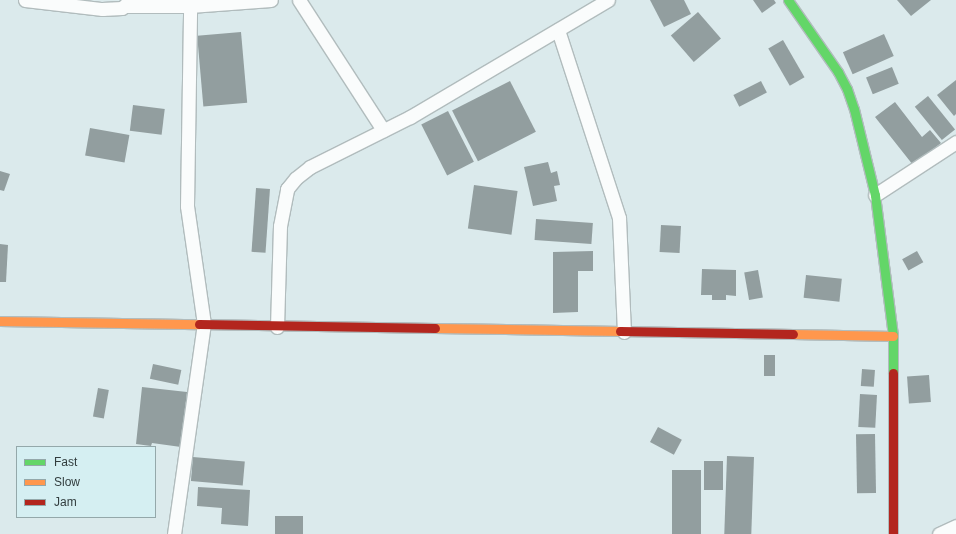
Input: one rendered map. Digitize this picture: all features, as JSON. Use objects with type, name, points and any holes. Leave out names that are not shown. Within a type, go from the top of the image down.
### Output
[{"type":"street","points":[[25,0],[102,9],[122,8],[128,3],[190,6],[271,0]]},
{"type":"street","points":[[299,0],[383,130]]},
{"type":"street","points":[[277,327],[280,226],[287,189],[296,178],[310,167],[410,117],[608,0]]},
{"type":"street","points":[[788,0],[838,72],[846,89],[854,109],[875,195],[893,336],[893,534]]},
{"type":"street","points":[[174,534],[204,324],[187,206],[190,6]]},
{"type":"street","points":[[558,30],[619,218],[624,332]]},
{"type":"street","points":[[875,195],[956,142]]},
{"type":"street","points":[[0,321],[204,324],[277,327],[893,336]]},
{"type":"street","points":[[939,534],[956,526]]},
{"type":"building","points":[[650,0],[684,0],[691,14],[664,27]]},
{"type":"building","points":[[753,0],[774,0],[776,3],[762,13]]},
{"type":"building","points":[[897,0],[931,0],[911,16]]},
{"type":"building","points":[[698,12],[721,38],[694,62],[671,36]]},
{"type":"building","points":[[241,32],[247,103],[203,107],[197,36]]},
{"type":"building","points":[[884,34],[894,56],[853,74],[843,52]]},
{"type":"building","points":[[783,40],[804,77],[790,86],[768,48]]},
{"type":"building","points":[[892,67],[899,84],[873,94],[866,77]]},
{"type":"building","points":[[956,80],[956,114],[954,116],[937,95]]},
{"type":"building","points":[[510,81],[536,132],[478,161],[452,111]]},
{"type":"building","points":[[761,81],[767,93],[739,107],[733,95]]},
{"type":"building","points":[[928,96],[955,129],[942,140],[915,107]]},
{"type":"building","points":[[895,102],[922,137],[930,130],[941,143],[913,165],[875,117]]},
{"type":"building","points":[[133,105],[165,109],[162,135],[130,131]]},
{"type":"building","points":[[448,111],[474,162],[447,175],[421,125]]},
{"type":"building","points":[[90,128],[129,135],[125,163],[85,156]]},
{"type":"building","points":[[548,162],[551,173],[557,171],[560,185],[554,186],[557,201],[533,206],[524,167]]},
{"type":"building","points":[[0,171],[10,174],[4,191],[0,190]]},
{"type":"building","points":[[474,185],[518,191],[511,235],[468,229]]},
{"type":"building","points":[[256,188],[270,189],[266,253],[252,252]]},
{"type":"building","points":[[536,219],[593,223],[591,244],[535,240]]},
{"type":"building","points":[[661,225],[681,226],[680,253],[660,252]]},
{"type":"building","points":[[0,244],[8,245],[6,282],[0,282]]},
{"type":"building","points":[[593,251],[593,271],[578,271],[578,312],[553,313],[553,252]]},
{"type":"building","points":[[917,251],[923,262],[908,271],[902,259]]},
{"type":"building","points":[[702,269],[736,270],[736,296],[726,295],[726,300],[712,300],[712,295],[701,295]]},
{"type":"building","points":[[758,270],[763,298],[749,300],[744,272]]},
{"type":"building","points":[[806,275],[842,279],[839,302],[804,298]]},
{"type":"building","points":[[764,355],[775,355],[775,376],[764,376]]},
{"type":"building","points":[[153,364],[181,370],[178,385],[150,379]]},
{"type":"building","points":[[862,369],[875,370],[874,387],[861,386]]},
{"type":"building","points":[[929,375],[931,402],[909,403],[907,377]]},
{"type":"building","points":[[142,387],[187,392],[181,447],[152,443],[151,446],[136,444]]},
{"type":"building","points":[[98,388],[109,390],[104,418],[93,417]]},
{"type":"building","points":[[860,394],[877,395],[875,428],[858,427]]},
{"type":"building","points":[[658,427],[682,440],[674,455],[650,442]]},
{"type":"building","points":[[856,434],[875,434],[876,493],[857,493]]},
{"type":"building","points":[[727,456],[754,457],[751,534],[724,534]]},
{"type":"building","points":[[193,457],[245,462],[243,485],[191,481]]},
{"type":"building","points":[[704,461],[723,461],[723,490],[704,490]]},
{"type":"building","points":[[672,470],[701,470],[701,534],[672,534]]},
{"type":"building","points":[[198,487],[250,490],[248,526],[221,524],[222,508],[197,506]]},
{"type":"building","points":[[275,516],[303,516],[303,534],[275,534]]},
{"type":"traffic: fast","points":[[788,0],[838,72],[847,89],[854,109],[875,195],[893,336],[893,373]]},
{"type":"traffic: slow","points":[[0,321],[199,324]]},
{"type":"traffic: slow","points":[[435,328],[620,331]]},
{"type":"traffic: slow","points":[[793,334],[893,336]]},
{"type":"traffic: jam","points":[[199,324],[435,328]]},
{"type":"traffic: jam","points":[[620,331],[793,334]]},
{"type":"traffic: jam","points":[[893,373],[893,534]]}]
